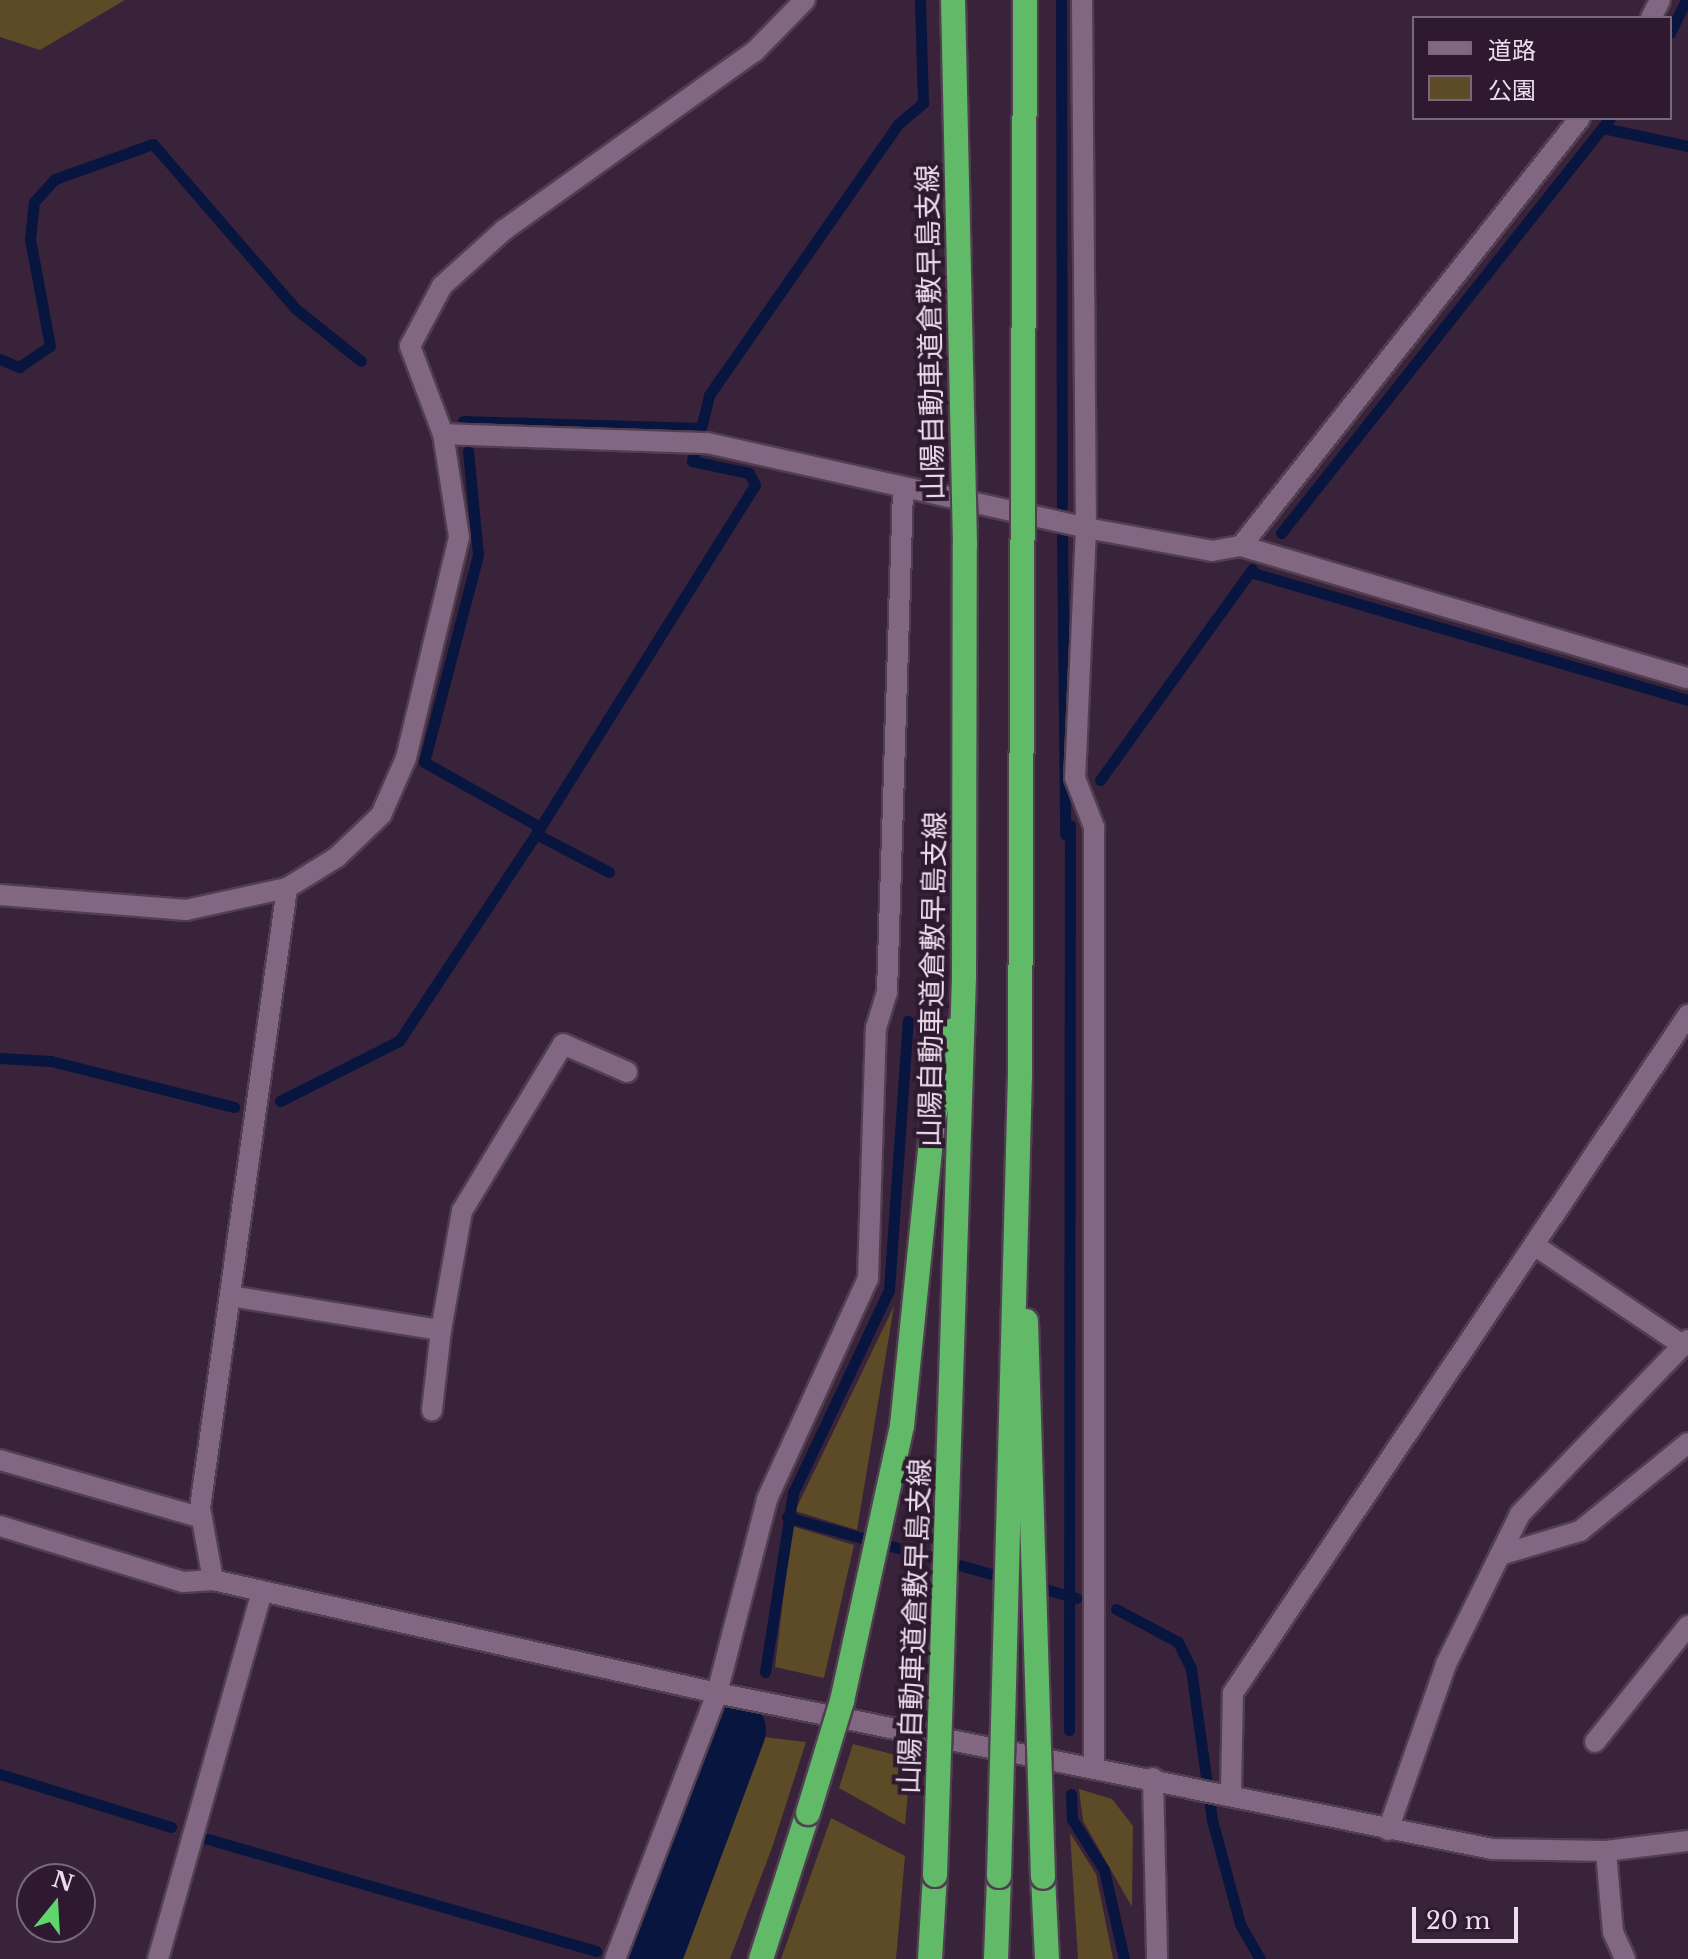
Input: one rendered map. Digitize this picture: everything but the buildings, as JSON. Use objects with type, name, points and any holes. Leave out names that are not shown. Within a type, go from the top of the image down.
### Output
[{"type":"highway","name":"山陽自動車道倉敷早島支線","points":[[930,1959],[964,976],[965,545],[953,0]]},
{"type":"highway","points":[[996,1959],[1020,1075],[1025,0]]},
{"type":"highway","points":[[761,1959],[842,1701],[902,1426],[933,1122],[964,976]]},
{"type":"highway","points":[[1020,1075],[1047,1959]]},
{"type":"street","points":[[0,895],[186,910],[287,888],[337,857],[381,815],[406,758],[459,537],[443,434],[410,346],[442,286],[504,230],[754,52],[805,0]]},
{"type":"street","points":[[1082,0],[1086,528],[1075,778],[1094,827],[1094,1767]]},
{"type":"street","points":[[1241,546],[1578,120]]},
{"type":"street","points":[[443,434],[707,443],[1086,528],[1212,551],[1241,546],[1688,678]]},
{"type":"street","points":[[615,1959],[717,1693],[767,1499],[868,1278],[876,1028],[887,993],[903,489]]},
{"type":"street","points":[[213,1580],[202,1518],[287,888]]},
{"type":"street","points":[[1231,1793],[1233,1693],[1688,1015]]},
{"type":"street","points":[[432,1410],[441,1330],[462,1211],[563,1044],[627,1072]]},
{"type":"street","points":[[1388,1830],[1446,1664],[1520,1514],[1686,1343],[1534,1245]]},
{"type":"street","points":[[230,1296],[441,1330]]},
{"type":"street","points":[[1500,1555],[1580,1531],[1688,1443]]},
{"type":"street","points":[[0,1460],[202,1518]]},
{"type":"street","points":[[0,1526],[183,1582],[213,1580],[261,1596],[717,1693],[1231,1793],[1388,1830],[1492,1849],[1606,1851],[1688,1841]]},
{"type":"street","points":[[158,1959],[261,1596]]},
{"type":"street","points":[[1595,1742],[1686,1630]]},
{"type":"street","points":[[1153,1778],[1157,1959]]},
{"type":"street","points":[[1606,1851],[1613,1932],[1625,1959]]},
{"type":"green space","points":[[0,0],[125,0],[40,50],[0,37]]},
{"type":"green space","points":[[894,1306],[857,1530],[795,1511]]},
{"type":"green space","points":[[792,1526],[854,1545],[824,1678],[775,1667]]},
{"type":"green space","points":[[748,1735],[806,1742],[773,1845],[730,1959],[669,1959]]},
{"type":"green space","points":[[853,1744],[911,1759],[905,1825],[839,1788]]},
{"type":"green space","points":[[1079,1789],[1112,1799],[1133,1826],[1132,1907],[1083,1821]]},
{"type":"green space","points":[[831,1818],[905,1856],[896,1959],[781,1959]]},
{"type":"green space","points":[[1070,1833],[1096,1874],[1113,1959],[1078,1959]]},
{"type":"waterway","points":[[700,432],[709,395],[898,124],[923,103],[920,0]]},
{"type":"waterway","points":[[1061,0],[1062,506]]},
{"type":"waterway","points":[[1672,29],[1686,0]]},
{"type":"waterway","points":[[1281,533],[1608,120]]},
{"type":"waterway","points":[[1603,128],[1688,146]]},
{"type":"waterway","points":[[0,359],[19,367],[50,346],[30,239],[34,202],[55,179],[153,144],[296,309],[361,361]]},
{"type":"waterway","points":[[463,421],[701,428]]},
{"type":"waterway","points":[[468,451],[478,555],[424,762],[540,827]]},
{"type":"waterway","points":[[609,872],[536,834],[755,485],[749,473],[692,461],[694,451]]},
{"type":"waterway","points":[[1062,532],[1065,834]]},
{"type":"waterway","points":[[1100,780],[1252,569]]},
{"type":"waterway","points":[[1250,572],[1688,700]]},
{"type":"waterway","points":[[1069,1730],[1070,825]]},
{"type":"waterway","points":[[280,1101],[399,1041],[536,834]]},
{"type":"waterway","points":[[765,1672],[793,1493],[889,1290],[908,1021]]},
{"type":"waterway","points":[[0,1058],[51,1061],[234,1107]]},
{"type":"waterway","points":[[787,1517],[1006,1578]]},
{"type":"waterway","points":[[1034,1586],[1076,1598]]},
{"type":"waterway","points":[[1116,1609],[1178,1642],[1191,1669],[1212,1820],[1240,1924],[1260,1959]]},
{"type":"waterway","points":[[649,1959],[734,1730]]},
{"type":"waterway","points":[[0,1774],[171,1827]]},
{"type":"waterway","points":[[1071,1794],[1072,1819],[1104,1870],[1124,1959]]},
{"type":"waterway","points":[[208,1839],[596,1951]]}]
